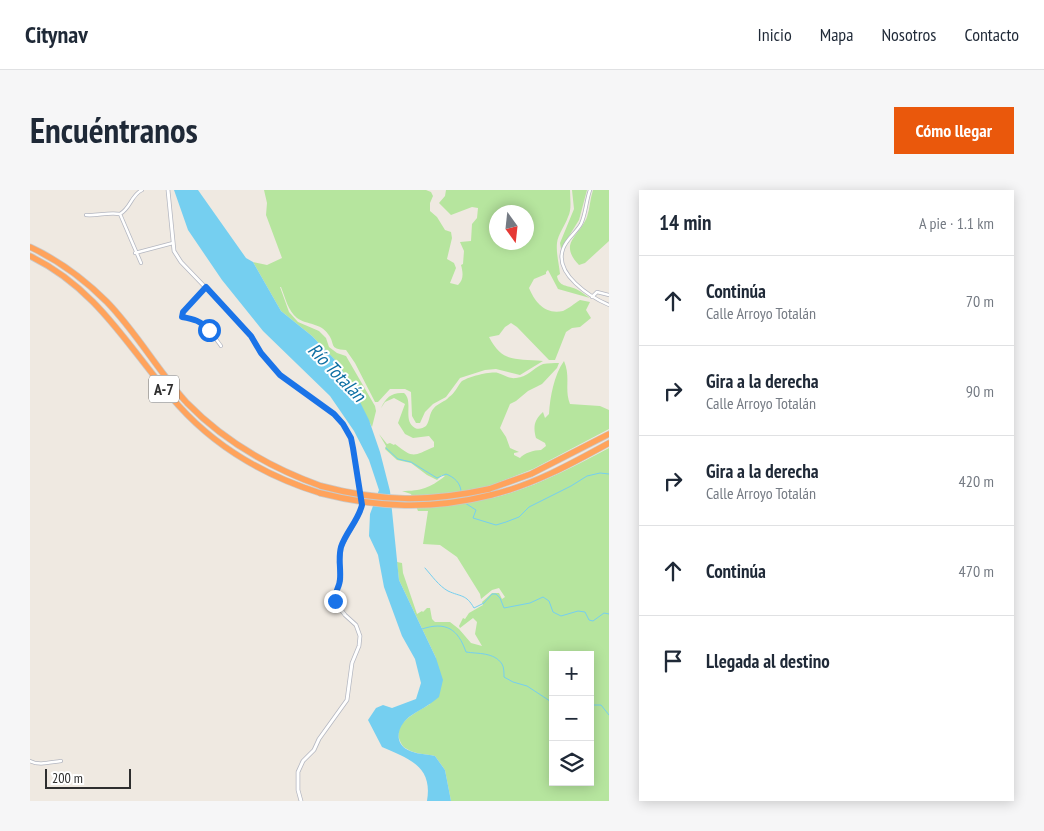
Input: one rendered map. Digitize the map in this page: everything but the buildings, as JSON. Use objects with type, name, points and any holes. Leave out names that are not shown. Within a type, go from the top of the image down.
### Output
[{"type":"highway","name":"A-7","points":[[30,246],[76,274],[107,302],[166,378],[206,422],[270,465],[320,489],[350,500],[407,506],[466,502],[531,474],[609,434]]},
{"type":"highway","name":"A-7","points":[[30,256],[72,282],[101,309],[180,408],[204,430],[227,448],[268,474],[294,484],[320,489]]},
{"type":"highway","name":"A-7","points":[[490,492],[511,491],[609,444]]},
{"type":"street","points":[[86,215],[120,214],[128,208],[133,198],[142,190]]},
{"type":"street","points":[[168,190],[174,252],[181,262],[251,336],[261,353],[280,375],[334,414],[343,424],[351,438],[362,498],[360,513],[341,547],[339,562],[340,579],[335,601],[344,615],[356,625],[360,636],[359,646],[352,663],[346,700],[319,739],[314,750],[303,761],[298,772],[298,790],[301,801]]},
{"type":"street","points":[[590,190],[581,224],[566,242],[562,255],[570,278],[592,297],[609,305]]},
{"type":"street","points":[[120,214],[135,253],[141,263]]},
{"type":"street","points":[[135,253],[174,243]]},
{"type":"street","points":[[206,287],[183,312],[182,317],[204,324],[221,346]]},
{"type":"street","points":[[592,297],[597,292],[609,295]]},
{"type":"street","points":[[30,761],[41,764],[61,761]]},
{"type":"green space","points":[[264,190],[426,190],[431,192],[433,196],[430,203],[430,211],[437,217],[445,230],[451,232],[452,238],[447,259],[454,263],[456,268],[450,283],[458,285],[463,273],[461,265],[463,264],[464,251],[460,242],[471,241],[472,224],[477,218],[478,208],[472,207],[451,215],[439,203],[445,196],[446,190],[570,190],[569,214],[557,243],[560,274],[557,276],[562,284],[578,290],[590,298],[558,289],[548,270],[546,274],[534,279],[529,288],[534,298],[551,311],[563,311],[580,300],[590,302],[586,310],[591,318],[580,327],[572,328],[566,332],[555,360],[549,360],[511,323],[499,335],[489,337],[494,346],[505,356],[511,358],[543,361],[520,375],[496,369],[485,370],[460,378],[446,397],[433,404],[425,412],[420,423],[416,423],[412,416],[411,392],[405,389],[390,389],[378,402],[375,402],[355,363],[346,350],[335,347],[328,334],[322,328],[297,318],[289,308],[280,287],[289,312],[298,322],[319,331],[326,338],[329,347],[337,353],[346,356],[375,406],[376,411],[372,427],[338,363],[312,336],[281,311],[253,262],[267,265],[282,258],[266,215],[267,203]]},
{"type":"green space","points":[[572,190],[587,190],[579,220],[561,249],[560,243],[574,209]]},
{"type":"green space","points":[[593,190],[609,190],[609,241],[585,263],[579,265],[570,251],[570,245],[587,217]]},
{"type":"green space","points":[[564,361],[570,404],[600,406],[609,410],[609,429],[533,469],[489,486],[492,498],[508,494],[552,477],[609,448],[609,801],[451,801],[445,770],[435,756],[410,751],[404,747],[398,734],[403,723],[408,718],[430,704],[436,658],[399,580],[397,562],[402,563],[403,573],[417,614],[430,608],[432,619],[435,622],[450,622],[471,643],[482,646],[475,634],[477,622],[473,618],[460,628],[459,626],[463,618],[465,619],[469,613],[483,605],[482,602],[492,593],[499,593],[502,599],[505,597],[499,588],[492,590],[481,599],[480,594],[457,557],[440,545],[423,544],[428,511],[418,511],[411,494],[402,491],[425,488],[445,476],[442,475],[437,480],[411,463],[397,460],[385,449],[386,446],[379,434],[387,444],[395,444],[410,454],[417,454],[434,447],[434,442],[429,436],[413,438],[405,434],[398,423],[405,404],[394,398],[385,402],[381,408],[385,401],[390,396],[396,393],[404,393],[408,401],[409,421],[411,425],[418,429],[426,426],[434,408],[446,400],[461,382],[468,378],[498,373],[516,378],[527,374],[543,364],[559,363],[557,368],[542,384],[510,404],[500,428],[510,448],[519,452],[514,453],[514,455],[520,458],[527,453],[541,450],[546,446],[545,443],[536,438],[535,424],[543,412],[545,418],[549,414],[553,386]]},
{"type":"water","name":"Río Totalán","points":[[174,190],[198,190],[246,258],[253,262],[281,311],[312,336],[338,363],[369,420],[390,491],[399,580],[436,658],[443,680],[439,697],[409,717],[402,725],[399,734],[400,743],[408,750],[435,756],[445,770],[451,801],[427,801],[428,789],[423,772],[410,760],[382,747],[368,720],[376,708],[383,705],[392,708],[416,699],[421,683],[415,659],[402,636],[384,587],[378,555],[369,536],[370,514],[379,490],[369,460],[354,431],[330,396],[263,331],[222,280],[188,230]]},
{"type":"waterway","points":[[386,448],[398,459],[411,462],[437,478],[446,474],[452,477],[457,481],[461,492]]},
{"type":"waterway","points":[[465,503],[476,510],[473,518],[496,525],[519,517],[529,507],[587,476],[600,473],[609,474]]},
{"type":"waterway","points":[[425,568],[448,591],[463,596],[474,608],[484,603],[492,594],[496,594],[504,608],[530,603],[543,597],[549,601],[553,612],[561,616],[578,611],[585,612],[589,620],[593,621],[604,613],[609,614]]},
{"type":"waterway","points":[[422,629],[438,626],[450,629],[459,638],[466,652],[495,657],[503,665],[504,677],[527,686],[549,700]]},
{"type":"waterway","points":[[594,705],[601,705],[609,715]]},
{"type":"route","points":[[209,330],[204,324],[196,320],[182,317],[183,312],[206,287],[251,336],[261,353],[280,375],[334,414],[343,424],[351,438],[362,505],[360,513],[341,547],[339,562],[340,579],[335,601]]}]
